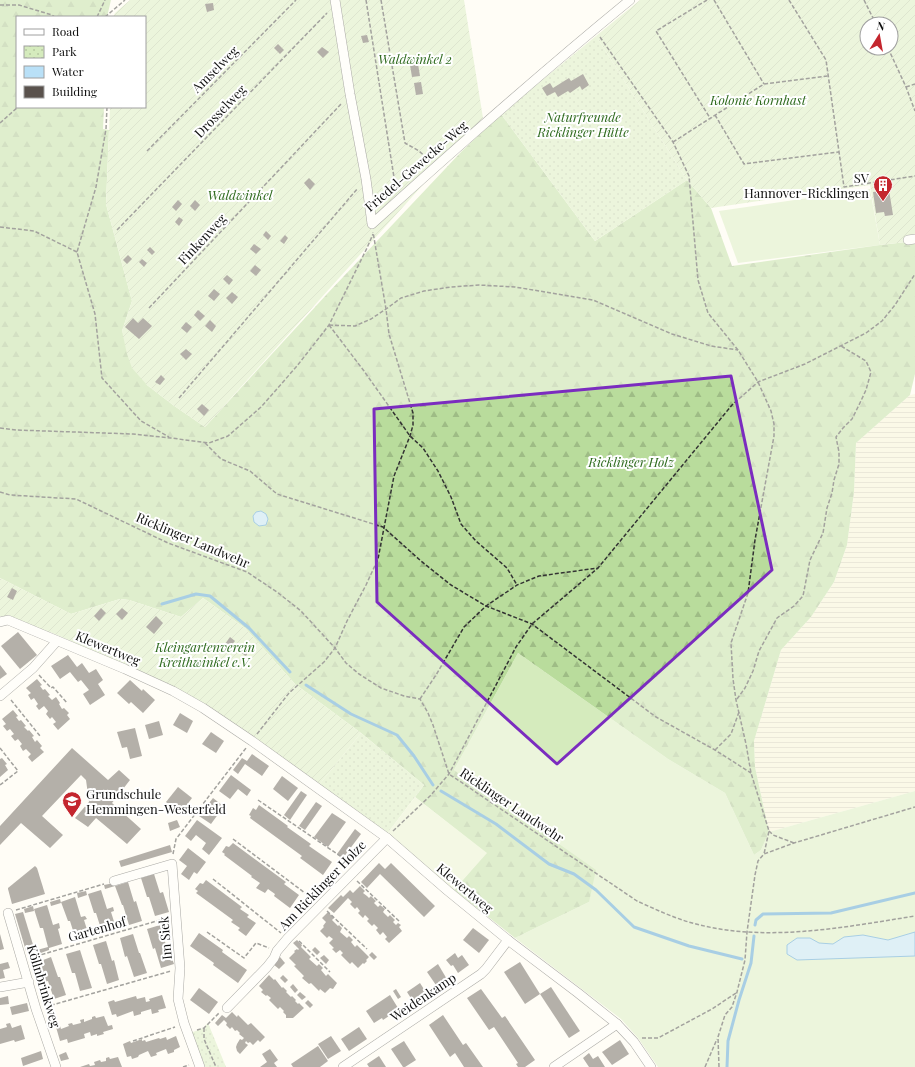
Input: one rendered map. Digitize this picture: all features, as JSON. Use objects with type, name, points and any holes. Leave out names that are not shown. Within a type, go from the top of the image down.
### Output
[{"type":"street","name":"Friedel-Gewecke-Weg","points":[[373,229],[398,201],[435,167],[594,29],[630,0]]},
{"type":"street","name":"Friedel-Gewecke-Weg","points":[[335,2],[366,179],[373,229]]},
{"type":"street","name":"Klewertweg","points":[[0,622],[8,620],[125,668],[173,691],[203,708],[252,740],[387,838],[448,892],[617,1024],[634,1042],[651,1067]]},
{"type":"street","points":[[2,694],[33,668],[57,640]]},
{"type":"street","name":"Am Ricklinger Holze","points":[[227,1008],[267,967],[277,951],[290,936],[387,838]]},
{"type":"street","points":[[114,881],[172,864]]},
{"type":"street","name":"Im Siek","points":[[172,864],[180,968],[178,999],[184,1024],[200,1067]]},
{"type":"street","name":"Köllnbrinkweg","points":[[8,913],[36,1009],[56,1067]]},
{"type":"street","name":"Weidenkamp","points":[[343,1067],[481,974],[508,940]]},
{"type":"street","points":[[0,988],[29,982]]},
{"type":"street","points":[[554,1067],[617,1024]]},
{"type":"path","points":[[98,16],[106,0]]},
{"type":"path","points":[[106,16],[125,0]]},
{"type":"path","name":"Amselweg","points":[[147,151],[296,0]]},
{"type":"path","points":[[366,0],[398,201]]},
{"type":"path","points":[[381,0],[405,143],[419,151],[435,167]]},
{"type":"path","points":[[707,0],[656,31],[710,118]]},
{"type":"path","points":[[714,0],[764,84]]},
{"type":"path","points":[[789,0],[826,60],[844,187],[915,176]]},
{"type":"path","points":[[864,0],[872,16]]},
{"type":"path","name":"Drosselweg","points":[[117,230],[335,2]]},
{"type":"path","points":[[0,5],[18,5],[54,16]]},
{"type":"path","points":[[594,29],[673,142],[689,176],[698,280],[708,312],[738,350],[758,382],[771,411],[774,424],[774,436],[755,540],[748,593],[731,643],[736,700],[751,774],[769,831],[773,835],[794,843]]},
{"type":"path","points":[[892,56],[915,111]]},
{"type":"path","points":[[673,142],[764,84],[828,76]]},
{"type":"path","points":[[906,87],[915,84]]},
{"type":"path","name":"Finkenweg","points":[[149,308],[350,94]]},
{"type":"path","points":[[0,123],[17,108]]},
{"type":"path","points":[[107,108],[106,129],[96,187],[77,252],[95,314],[102,378],[141,421],[171,438]]},
{"type":"path","points":[[714,115],[744,164],[839,152]]},
{"type":"path","points":[[179,398],[366,179]]},
{"type":"path","points":[[0,227],[34,231],[77,252]]},
{"type":"path","points":[[172,864],[176,839],[289,693],[324,662],[335,648],[378,559],[394,476],[410,436],[413,425],[413,413],[389,334],[373,229]]},
{"type":"path","points":[[0,428],[16,430],[133,434],[205,443],[228,436],[261,407],[297,366],[329,325],[368,248],[373,229]]},
{"type":"path","points":[[387,838],[430,796],[449,774],[516,647],[532,624],[598,568],[732,405],[758,382],[805,364],[866,334],[882,321],[895,306],[915,274]]},
{"type":"path","points":[[329,325],[355,326],[371,319],[401,298],[424,290],[480,285],[515,287],[593,300],[672,334],[712,346],[738,350]]},
{"type":"path","points":[[329,325],[410,436],[423,448],[438,471],[451,497],[461,524],[476,542],[507,568],[517,585]]},
{"type":"path","points":[[736,700],[745,688],[753,671],[759,651],[778,618],[794,606],[803,596],[810,560],[822,532],[839,464],[839,452],[836,437],[852,419],[866,390],[871,372],[866,361],[841,346]]},
{"type":"path","points":[[205,443],[221,459],[250,471],[277,494],[383,527],[421,561],[451,585],[486,606],[532,624],[656,717],[715,750],[751,774]]},
{"type":"path","name":"Ricklinger Landwehr","points":[[0,492],[10,495],[76,499],[168,542],[247,572],[302,611],[335,648],[346,663],[359,674],[381,688],[404,696],[420,699],[433,725],[449,774],[637,900],[666,914],[699,925],[724,930],[747,932],[807,932],[915,916]]},
{"type":"path","points":[[420,699],[436,676],[464,627],[486,606],[517,585],[539,576],[598,568]]},
{"type":"path","points":[[33,668],[67,703]]},
{"type":"path","points":[[2,694],[40,736]]},
{"type":"path","points":[[715,750],[730,734],[739,712]]},
{"type":"path","points":[[0,748],[18,770],[0,785]]},
{"type":"path","points":[[258,800],[353,871],[399,921]]},
{"type":"path","points":[[764,854],[794,843],[915,807]]},
{"type":"path","points":[[705,1067],[718,1037],[725,1015],[732,1008],[737,992],[745,960],[747,932],[755,875],[758,861],[764,854],[769,831]]},
{"type":"path","points":[[233,839],[321,905],[368,949]]},
{"type":"path","points":[[213,879],[290,936],[330,972]]},
{"type":"path","points":[[8,913],[114,881]]},
{"type":"path","name":"Gartenhof","points":[[22,960],[176,915]]},
{"type":"path","points":[[207,932],[244,958],[256,943],[277,951]]},
{"type":"path","points":[[36,1009],[180,968]]},
{"type":"path","points":[[634,1042],[639,1038],[658,1038],[712,1009],[737,992]]},
{"type":"path","points":[[133,1041],[184,1024]]},
{"type":"path","points":[[204,1028],[204,1039],[216,1067]]},
{"type":"path","points":[[718,1037],[719,1067]]},
{"type":"highlighted area","points":[[731,376],[772,570],[557,764],[377,602],[374,409]]},
{"type":"shaded area","points":[[915,394],[915,791],[769,832],[755,767],[754,741],[781,650],[811,617],[834,582],[847,545],[854,492],[856,443],[910,395]]},
{"type":"green space","name":"Ricklinger Holz","points":[[0,0],[111,0],[107,16],[16,16],[16,108],[104,108],[103,129],[109,130],[106,204],[132,301],[122,331],[147,385],[205,427],[327,294],[462,151],[501,114],[595,241],[687,180],[711,208],[732,266],[915,241],[915,374],[910,395],[856,443],[854,492],[847,545],[834,582],[811,617],[781,650],[754,741],[755,767],[769,832],[761,850],[754,855],[725,793],[668,759],[518,653],[454,770],[596,870],[589,902],[515,938],[454,890],[486,853],[415,797],[424,785],[361,733],[295,684],[245,628],[203,598],[181,617],[129,600],[120,599],[71,614],[0,578]]},
{"type":"green space","name":"Waldwinkel","points":[[130,0],[464,0],[483,118],[205,427],[147,385],[132,368],[122,331],[132,301],[106,204],[110,108],[146,108],[146,16],[114,16]]},
{"type":"green space","name":"Kolonie Kornhast","points":[[640,0],[915,0],[915,241],[880,245],[870,185],[711,208],[687,180],[596,36]]},
{"type":"green space","name":"Naturfreunde Ricklinger Hütte","points":[[596,36],[687,180],[595,241],[501,114]]},
{"type":"green space","points":[[870,189],[880,245],[738,263],[719,211]]},
{"type":"green space","name":"Kleingartenverein Kreithwinkel e.V.","points":[[0,578],[71,614],[120,599],[129,600],[181,617],[203,598],[245,628],[295,684],[361,733],[319,785],[133,668],[50,632],[47,634],[0,616]]},
{"type":"green space","points":[[518,653],[668,759],[725,793],[754,855],[761,850],[769,832],[915,791],[915,1067],[658,1067],[638,1038],[621,1019],[515,938],[589,902],[454,770]]},
{"type":"green space","points":[[361,733],[424,785],[387,834],[319,785]]},
{"type":"green space","points":[[415,797],[487,853],[454,890],[387,834]]},
{"type":"green space","points":[[208,1023],[226,1067],[200,1067],[188,1034],[203,1028]]},
{"type":"water","points":[[261,511],[266,514],[268,519],[266,525],[259,526],[254,522],[253,516],[256,512]]},
{"type":"water","points":[[915,932],[915,956],[797,960],[787,954],[787,945],[797,938],[810,938],[819,943],[833,944],[844,937],[863,935],[888,940]]},
{"type":"building","points":[[213,3],[214,10],[207,12],[205,4]]},
{"type":"building","points":[[367,35],[369,42],[363,43],[361,36]]},
{"type":"building","points":[[278,44],[284,50],[280,54],[274,48]]},
{"type":"building","points":[[322,47],[329,52],[323,58],[317,52]]},
{"type":"building","points":[[418,64],[420,76],[412,77],[410,65]]},
{"type":"building","points":[[583,74],[589,85],[582,90],[580,86],[570,93],[568,91],[558,97],[555,92],[547,96],[542,88],[550,83],[553,88],[569,78],[571,81]]},
{"type":"building","points":[[421,82],[423,94],[416,95],[414,83]]},
{"type":"building","points":[[309,178],[315,184],[310,190],[304,183]]},
{"type":"building","name":"SV Hannover-Ricklingen","points":[[889,190],[893,215],[885,216],[884,212],[876,213],[873,192]]},
{"type":"building","points":[[178,200],[182,204],[176,211],[172,207]]},
{"type":"building","points":[[195,200],[200,205],[195,211],[190,206]]},
{"type":"building","points":[[179,217],[183,220],[179,226],[175,222]]},
{"type":"building","points":[[266,231],[271,236],[268,240],[263,235]]},
{"type":"building","points":[[285,235],[288,238],[284,244],[280,241]]},
{"type":"building","points":[[254,244],[261,249],[256,254],[250,249]]},
{"type":"building","points":[[150,247],[155,252],[152,255],[147,250]]},
{"type":"building","points":[[128,255],[132,259],[127,264],[123,260]]},
{"type":"building","points":[[142,259],[147,263],[144,267],[139,262]]},
{"type":"building","points":[[255,265],[261,270],[256,276],[250,271]]},
{"type":"building","points":[[227,275],[233,280],[229,285],[223,279]]},
{"type":"building","points":[[214,289],[220,294],[214,301],[208,296]]},
{"type":"building","points":[[232,292],[238,297],[232,304],[226,298]]},
{"type":"building","points":[[198,310],[205,316],[200,321],[194,315]]},
{"type":"building","points":[[133,318],[138,323],[143,318],[152,326],[139,339],[125,327]]},
{"type":"building","points":[[210,320],[216,326],[212,332],[205,326]]},
{"type":"building","points":[[186,322],[192,327],[187,333],[181,328]]},
{"type":"building","points":[[186,349],[192,354],[186,360],[180,354]]},
{"type":"building","points":[[161,375],[165,379],[160,385],[155,382]]},
{"type":"building","points":[[202,404],[209,410],[204,416],[197,409]]},
{"type":"building","points":[[12,588],[17,591],[13,600],[7,597]]},
{"type":"building","points":[[101,608],[106,613],[99,621],[94,616]]},
{"type":"building","points":[[122,608],[128,613],[122,620],[116,614]]},
{"type":"building","points":[[156,616],[163,623],[154,634],[146,627]]},
{"type":"building","points":[[18,632],[37,655],[20,669],[1,646]]},
{"type":"building","points":[[230,637],[235,641],[230,647],[225,644]]},
{"type":"building","points":[[242,646],[249,651],[246,656],[238,651]]},
{"type":"building","points":[[68,655],[77,667],[82,663],[89,673],[96,669],[103,680],[98,684],[105,695],[90,705],[83,694],[89,690],[81,680],[78,682],[70,672],[60,679],[51,666]]},
{"type":"building","points":[[0,665],[7,674],[0,679]]},
{"type":"building","points":[[37,679],[42,685],[40,686],[43,690],[45,689],[50,695],[48,696],[52,700],[56,697],[62,709],[64,708],[69,713],[67,715],[70,719],[58,730],[53,724],[56,722],[52,717],[50,719],[46,714],[48,711],[44,706],[39,710],[36,706],[38,704],[34,698],[31,700],[28,695],[31,693],[26,688]]},
{"type":"building","points":[[130,680],[155,700],[143,713],[131,702],[129,704],[117,693]]},
{"type":"building","points":[[13,710],[18,716],[16,717],[19,721],[21,720],[26,726],[24,727],[34,736],[32,737],[35,742],[37,740],[42,746],[40,748],[44,752],[32,762],[28,757],[31,754],[26,749],[23,751],[20,746],[22,744],[18,739],[15,741],[11,736],[14,734],[10,729],[7,731],[3,726],[6,724],[2,719]]},
{"type":"building","points":[[180,713],[193,721],[187,733],[173,725]]},
{"type":"building","points":[[159,721],[163,735],[149,739],[145,725]]},
{"type":"building","points":[[135,728],[142,756],[130,759],[127,747],[122,748],[117,732]]},
{"type":"building","points":[[211,732],[224,741],[216,753],[202,744]]},
{"type":"building","points":[[72,748],[108,780],[119,770],[130,780],[112,803],[141,829],[127,844],[96,818],[88,827],[75,818],[89,802],[86,780],[81,775],[42,816],[63,835],[50,848],[21,823],[0,845],[0,826]]},
{"type":"building","points":[[252,754],[269,766],[262,776],[245,764],[238,774],[233,770],[242,758],[247,761]]},
{"type":"building","points":[[2,758],[7,764],[5,765],[8,770],[0,777],[0,759]]},
{"type":"building","points":[[231,775],[251,790],[247,796],[238,789],[230,799],[219,791]]},
{"type":"building","points":[[282,776],[298,788],[288,801],[273,789]]},
{"type":"building","points":[[178,787],[192,798],[180,814],[166,802]]},
{"type":"building","points":[[301,791],[307,795],[290,820],[284,815]]},
{"type":"building","points":[[213,798],[227,809],[222,816],[219,813],[211,824],[199,816]]},
{"type":"building","points":[[316,802],[322,806],[305,830],[299,826]]},
{"type":"building","points":[[259,805],[311,844],[309,846],[332,862],[323,875],[300,858],[302,856],[250,818],[251,816],[249,815],[253,808],[256,810]]},
{"type":"building","points":[[332,813],[346,822],[328,847],[314,837]]},
{"type":"building","points":[[177,820],[180,827],[170,831],[168,823]]},
{"type":"building","points":[[197,820],[222,838],[209,855],[202,849],[206,843],[196,835],[191,841],[185,836]]},
{"type":"building","points":[[355,829],[361,834],[343,858],[337,854]]},
{"type":"building","points":[[233,843],[286,882],[284,884],[299,895],[290,908],[274,896],[275,894],[268,889],[265,893],[256,888],[260,883],[224,855],[225,854],[222,852],[226,846],[229,847]]},
{"type":"building","points":[[170,845],[172,852],[121,867],[119,861]]},
{"type":"building","points":[[188,848],[206,862],[197,874],[194,872],[189,880],[181,874],[187,866],[179,860]]},
{"type":"building","points":[[379,863],[385,869],[391,863],[435,906],[424,917],[380,874],[367,888],[361,882]]},
{"type":"building","points":[[35,866],[37,868],[45,894],[12,904],[8,888]]},
{"type":"building","points":[[154,874],[160,893],[163,892],[169,912],[155,916],[141,878]]},
{"type":"building","points":[[206,880],[242,907],[240,909],[249,915],[247,917],[256,923],[246,936],[238,930],[240,928],[231,922],[233,920],[196,893],[198,891],[195,889],[200,883],[203,884]]},
{"type":"building","points":[[128,882],[142,921],[129,925],[115,886]]},
{"type":"building","points":[[114,883],[115,886],[105,889],[104,885]]},
{"type":"building","points":[[360,886],[365,891],[363,893],[369,898],[371,896],[376,901],[374,903],[378,907],[380,905],[385,909],[383,912],[388,917],[390,915],[395,920],[393,922],[396,925],[398,923],[401,925],[399,927],[402,931],[389,943],[385,939],[387,937],[383,932],[380,935],[376,930],[378,928],[374,924],[372,926],[367,921],[369,919],[365,915],[363,918],[358,913],[360,911],[357,907],[355,909],[350,904],[352,902],[348,898],[334,913],[328,908],[341,895],[343,897],[350,890],[353,893]]},
{"type":"building","points":[[101,890],[107,909],[113,907],[114,911],[111,912],[116,928],[102,932],[88,894]]},
{"type":"building","points":[[86,891],[87,895],[78,898],[77,893]]},
{"type":"building","points":[[75,897],[81,917],[85,916],[87,919],[84,920],[89,936],[76,940],[70,921],[68,921],[61,902]]},
{"type":"building","points":[[60,899],[61,903],[51,906],[50,902]]},
{"type":"building","points":[[47,905],[53,925],[59,923],[60,928],[58,929],[62,944],[49,948],[49,950],[38,954],[37,950],[48,947],[43,928],[40,928],[34,909]]},
{"type":"building","points":[[33,906],[34,911],[25,913],[24,909]]},
{"type":"building","points":[[23,912],[34,948],[26,951],[15,914]]},
{"type":"building","points":[[328,912],[334,918],[332,920],[342,928],[340,932],[347,938],[349,936],[353,940],[351,942],[355,947],[357,945],[369,957],[364,964],[363,963],[358,968],[352,962],[350,964],[341,955],[343,953],[340,950],[336,953],[332,949],[334,948],[329,943],[333,939],[329,936],[327,938],[320,931],[326,922],[322,918]]},
{"type":"building","points":[[160,925],[174,964],[161,968],[147,929]]},
{"type":"building","points":[[473,928],[489,940],[479,953],[463,940]]},
{"type":"building","points":[[199,933],[247,970],[238,983],[190,946]]},
{"type":"building","points":[[0,934],[4,949],[0,950]]},
{"type":"building","points":[[133,934],[147,973],[134,977],[127,956],[125,957],[120,938]]},
{"type":"building","points":[[297,940],[302,945],[301,947],[311,957],[309,959],[317,966],[319,964],[323,968],[321,970],[326,976],[328,974],[337,983],[333,989],[330,988],[325,993],[320,989],[319,991],[311,983],[309,984],[302,978],[304,976],[294,966],[296,965],[289,958],[295,952],[294,951],[299,949],[293,943]]},
{"type":"building","points":[[106,941],[112,961],[114,960],[119,980],[107,984],[93,945]]},
{"type":"building","points":[[315,947],[320,952],[317,955],[312,950]]},
{"type":"building","points":[[80,950],[92,988],[80,991],[75,973],[72,973],[66,954]]},
{"type":"building","points":[[372,952],[377,957],[374,960],[369,955]]},
{"type":"building","points":[[455,953],[458,958],[462,955],[469,965],[458,973],[453,965],[451,966],[446,960]]},
{"type":"building","points":[[324,955],[329,960],[326,964],[320,958]]},
{"type":"building","points":[[51,957],[66,995],[54,999],[48,981],[44,982],[38,962]]},
{"type":"building","points":[[280,957],[285,963],[279,969],[273,964]]},
{"type":"building","points":[[8,962],[10,968],[3,970],[5,978],[0,979],[0,964]]},
{"type":"building","points":[[520,962],[540,994],[525,1004],[504,972]]},
{"type":"building","points":[[438,964],[448,981],[438,988],[427,972]]},
{"type":"building","points":[[269,975],[296,1000],[295,1001],[298,1004],[299,1003],[304,1008],[293,1018],[286,1018],[286,1015],[283,1012],[284,1011],[280,1007],[278,1009],[269,1000],[271,998],[261,992],[263,990],[259,986]]},
{"type":"building","points":[[283,975],[288,980],[285,983],[280,978]]},
{"type":"building","points":[[420,983],[427,994],[414,1003],[407,992]]},
{"type":"building","points":[[293,984],[298,990],[295,993],[290,987]]},
{"type":"building","points":[[551,987],[580,1031],[569,1038],[540,994]]},
{"type":"building","points":[[199,988],[218,1002],[209,1014],[190,1000]]},
{"type":"building","points":[[396,989],[401,997],[398,999],[393,991]]},
{"type":"building","points":[[481,989],[502,1018],[505,1016],[535,1060],[525,1067],[518,1067],[516,1064],[518,1063],[494,1027],[489,1030],[467,998]]},
{"type":"building","points":[[300,992],[306,997],[302,1000],[297,995]]},
{"type":"building","points":[[162,995],[166,1008],[158,1010],[159,1012],[152,1014],[151,1009],[134,1016],[133,1011],[117,1017],[116,1014],[112,1015],[108,1002],[114,1000],[115,1002],[136,996],[137,999],[145,997],[146,1002],[150,1001],[149,999]]},
{"type":"building","points":[[390,995],[398,1008],[391,1012],[392,1014],[383,1020],[382,1018],[374,1023],[366,1011]]},
{"type":"building","points":[[8,996],[9,1004],[0,1005],[0,998]]},
{"type":"building","points":[[308,1000],[313,1005],[310,1008],[305,1003]]},
{"type":"building","points":[[27,1003],[29,1011],[12,1015],[10,1007]]},
{"type":"building","points":[[232,1012],[237,1017],[238,1015],[248,1025],[251,1023],[265,1037],[260,1042],[258,1040],[253,1045],[246,1041],[245,1043],[248,1045],[240,1054],[236,1047],[240,1039],[242,1040],[244,1038],[239,1034],[240,1033],[237,1030],[235,1031],[232,1027],[230,1029],[224,1020],[218,1026],[215,1023],[222,1015],[226,1018]]},
{"type":"building","points":[[443,1015],[463,1045],[466,1043],[483,1067],[464,1067],[455,1053],[450,1057],[429,1025]]},
{"type":"building","points":[[95,1016],[96,1018],[104,1016],[108,1026],[112,1025],[113,1029],[103,1032],[104,1034],[97,1036],[97,1034],[91,1036],[90,1032],[84,1034],[85,1038],[68,1043],[67,1039],[60,1041],[56,1027],[60,1026],[61,1029],[69,1026],[68,1024],[72,1023],[73,1025],[81,1023],[80,1020],[84,1019],[84,1022]]},
{"type":"building","points":[[10,1023],[12,1028],[21,1025],[25,1039],[0,1044],[0,1029],[7,1027],[6,1024]]},
{"type":"building","points":[[359,1027],[367,1039],[349,1051],[341,1039]]},
{"type":"building","points":[[176,1036],[180,1047],[174,1050],[174,1052],[168,1054],[166,1049],[151,1057],[148,1051],[132,1059],[131,1056],[127,1057],[123,1044],[142,1039],[142,1041],[145,1040],[146,1042],[166,1037],[167,1040]]},
{"type":"building","points":[[331,1036],[341,1051],[328,1059],[318,1044]]},
{"type":"building","points":[[620,1040],[629,1054],[612,1065],[602,1052]]},
{"type":"building","points":[[404,1041],[416,1060],[403,1067],[391,1049]]},
{"type":"building","points":[[318,1046],[328,1061],[320,1067],[293,1067],[291,1064]]},
{"type":"building","points":[[270,1049],[278,1060],[274,1063],[277,1067],[260,1067],[267,1062],[262,1054]]},
{"type":"building","points":[[41,1051],[43,1059],[23,1066],[21,1058]]},
{"type":"building","points":[[66,1052],[69,1059],[61,1061],[59,1055]]},
{"type":"building","points":[[589,1053],[593,1059],[598,1056],[605,1067],[589,1067],[583,1058]]},
{"type":"building","points":[[379,1056],[386,1067],[369,1067],[367,1064]]},
{"type":"building","points":[[109,1057],[110,1059],[118,1057],[122,1067],[80,1067],[89,1064],[90,1066],[95,1065],[94,1062],[100,1060],[101,1062],[106,1061],[106,1058]]},
{"type":"waterway","points":[[162,604],[196,594],[210,596],[249,628],[290,672]]},
{"type":"waterway","points":[[306,685],[351,714],[397,735],[414,756],[433,785]]},
{"type":"waterway","points":[[441,791],[496,824],[549,864],[574,874],[596,890],[634,927],[689,946],[742,959]]},
{"type":"waterway","points":[[755,925],[756,920],[763,914],[831,913],[915,893]]},
{"type":"waterway","points":[[727,1067],[728,1041],[751,963],[754,936]]},
{"type":"place","name":"SV Hannover-Ricklingen","points":[[883,202]]},
{"type":"place","name":"Grundschule Hemmingen-Westerfeld","points":[[72,818]]},
{"type":"park label","name":"Waldwinkel 2","points":[[415,59]]}]
